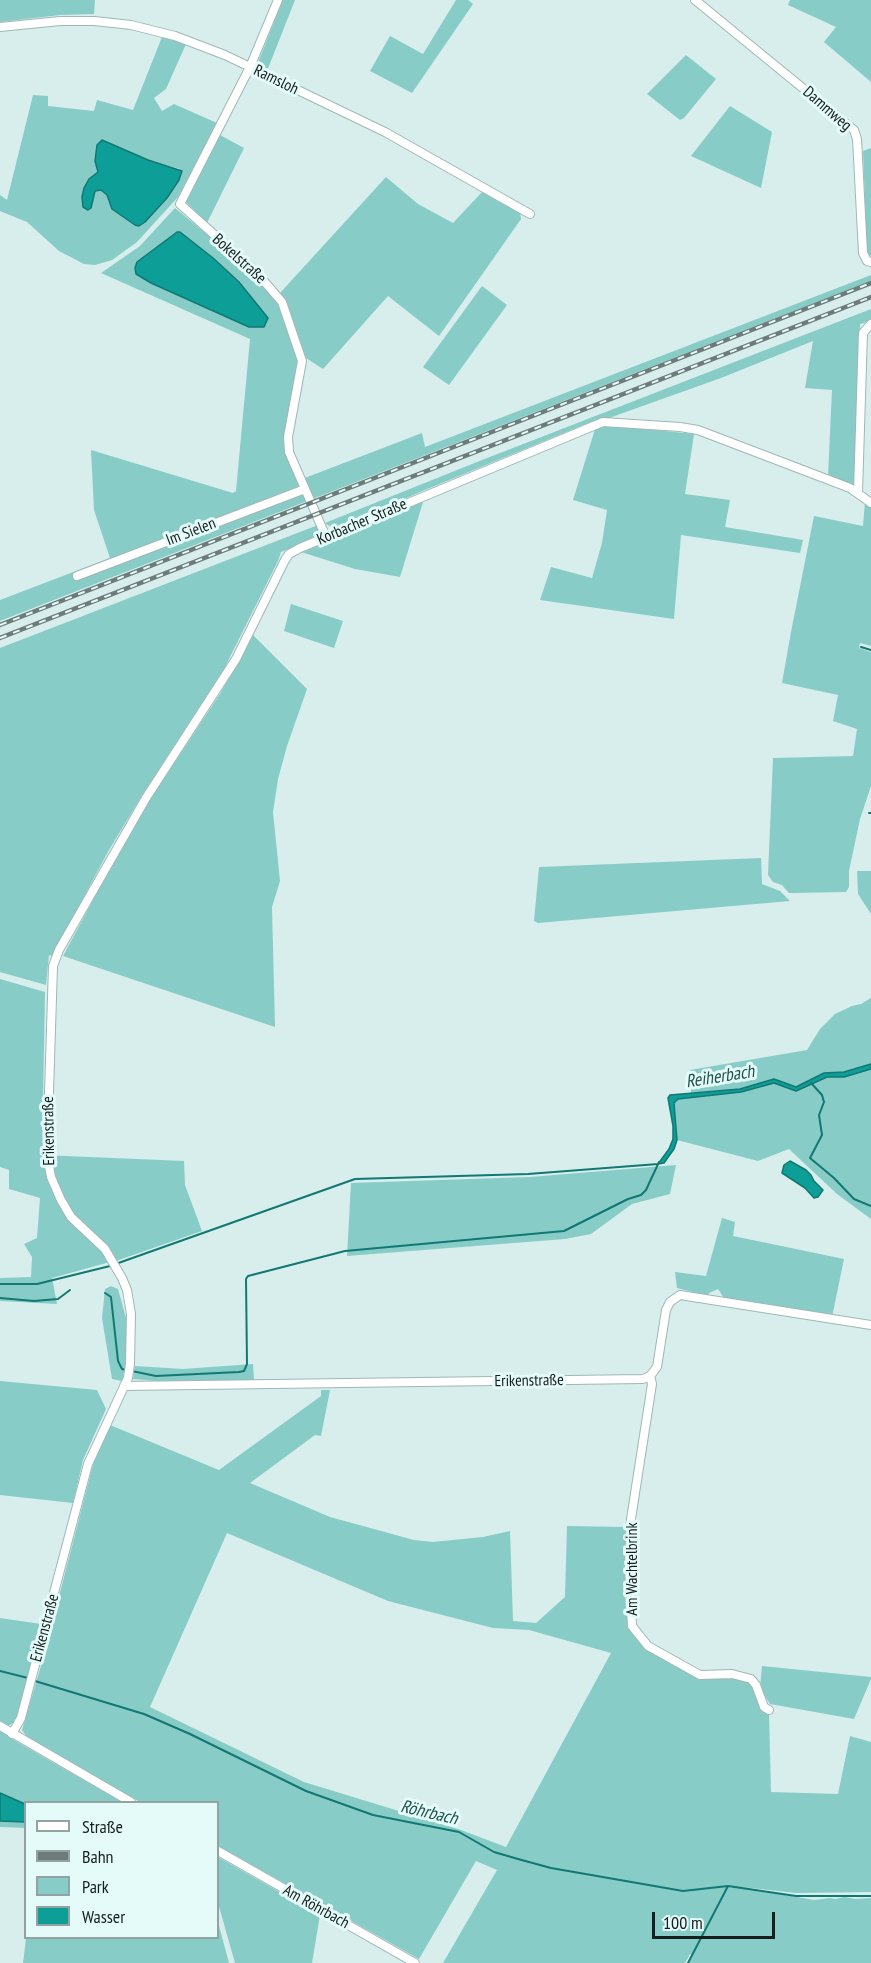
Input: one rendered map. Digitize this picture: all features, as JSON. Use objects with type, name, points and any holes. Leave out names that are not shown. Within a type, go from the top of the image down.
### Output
[{"type":"street","name":"Bokelstraße","points":[[278,0],[250,67],[180,204],[257,273],[282,302],[302,361],[288,447],[326,537]]},
{"type":"street","name":"Dammweg","points":[[695,0],[854,130],[857,139],[863,253],[867,261],[871,262]]},
{"type":"street","name":"Ramsloh","points":[[0,27],[60,21],[94,21],[131,25],[175,36],[250,67],[403,142],[530,214]]},
{"type":"street","points":[[858,492],[863,333],[871,324]]},
{"type":"street","name":"Korbacher Straße","points":[[56,957],[146,798],[231,666],[289,554],[603,422],[680,426],[698,430],[858,492],[871,503]]},
{"type":"street","name":"Im Sielen","points":[[77,576],[305,489]]},
{"type":"street","name":"Erikenstraße","points":[[12,1734],[21,1718],[88,1464],[128,1378],[130,1364],[131,1314],[126,1290],[117,1268],[105,1249],[71,1217],[60,1200],[51,1177],[47,1143],[51,996],[56,957]]},
{"type":"street","points":[[650,1376],[657,1367],[666,1310],[670,1302],[680,1295],[871,1325]]},
{"type":"street","name":"Erikenstraße","points":[[124,1386],[643,1379],[650,1376]]},
{"type":"street","name":"Am Wachtelbrink","points":[[650,1376],[652,1383],[631,1519],[629,1565],[632,1626],[648,1646],[700,1675],[732,1674],[751,1679],[756,1685],[764,1707],[769,1710]]},
{"type":"street","points":[[0,1726],[128,1801]]},
{"type":"street","name":"Am Röhrbach","points":[[219,1852],[415,1963]]},
{"type":"green space","points":[[0,0],[95,0],[94,14],[60,15],[0,22]]},
{"type":"green space","points":[[283,0],[295,0],[267,71],[262,69],[259,60]]},
{"type":"green space","points":[[456,0],[468,0],[473,4],[412,93],[370,71],[390,36],[423,54]]},
{"type":"green space","points":[[790,0],[871,0],[871,82],[824,42],[836,27],[788,5]]},
{"type":"green space","points":[[162,37],[186,44],[166,89],[154,98],[162,111],[174,104],[217,123],[178,197],[137,242],[112,260],[95,265],[84,264],[59,251],[27,222],[0,211],[0,195],[7,200],[33,95],[48,96],[48,106],[94,111],[97,100],[133,110]],"holes":[[[102,140],[148,160],[180,169],[109,203],[107,195],[101,190],[95,191],[91,200],[89,179],[98,172],[95,161],[97,145]]]},
{"type":"green space","points":[[686,55],[716,79],[680,120],[647,94]]},
{"type":"green space","points":[[730,106],[772,132],[761,188],[691,156]]},
{"type":"green space","points":[[220,135],[244,148],[207,223],[186,202]]},
{"type":"green space","points":[[871,148],[871,257],[867,252],[863,151]]},
{"type":"green space","points":[[386,177],[418,204],[453,223],[483,191],[520,212],[521,219],[439,336],[388,296],[323,369],[306,358],[288,306],[280,293]]},
{"type":"green space","points":[[175,208],[238,260],[265,287],[278,304],[298,361],[285,430],[286,454],[297,481],[422,433],[425,447],[871,275],[871,281],[0,621],[0,600],[110,558],[94,510],[91,450],[233,493],[236,491],[250,339],[101,273],[140,246]],"holes":[[[180,232],[239,282],[268,318],[159,247]]]},
{"type":"green space","points":[[482,286],[507,305],[449,385],[423,367]]},
{"type":"green space","points":[[871,309],[871,321],[860,324],[857,487],[828,476],[832,390],[805,388],[813,341],[721,378],[609,418],[588,423],[420,492],[335,530],[325,523],[482,460]]},
{"type":"green space","points":[[607,425],[694,434],[685,494],[730,500],[725,527],[803,540],[800,553],[681,535],[674,619],[540,600],[551,567],[592,578],[602,543],[607,510],[573,500],[596,426]]},
{"type":"green space","points":[[424,499],[400,577],[355,569],[301,552],[361,529]]},
{"type":"green space","points":[[865,501],[871,506],[871,646],[860,643],[859,648],[871,652],[871,786],[860,819],[849,871],[849,887],[846,892],[789,893],[782,885],[773,882],[768,875],[773,758],[853,756],[857,729],[833,721],[838,695],[782,683],[791,632],[814,516],[863,526]]},
{"type":"green space","points":[[318,525],[318,535],[312,540],[281,552],[224,669],[141,797],[109,850],[52,956],[49,955],[46,985],[0,972],[0,648]]},
{"type":"green space","points":[[291,604],[343,621],[334,648],[284,631]]},
{"type":"green space","points":[[253,635],[307,689],[287,746],[278,779],[273,812],[280,881],[272,907],[275,1027],[63,956],[149,801],[220,694]]},
{"type":"green space","points":[[761,858],[762,884],[780,891],[790,901],[538,923],[534,921],[539,867]]},
{"type":"green space","points":[[857,871],[871,871],[871,914],[858,894]]},
{"type":"green space","points":[[0,979],[45,992],[42,1155],[184,1161],[185,1185],[202,1231],[116,1261],[108,1247],[103,1252],[110,1262],[52,1278],[57,1304],[0,1301],[0,1278],[31,1277],[32,1257],[24,1244],[37,1238],[40,1198],[9,1189],[9,1170],[0,1167]]},
{"type":"green space","points":[[871,998],[871,1219],[837,1194],[789,1149],[758,1161],[677,1140],[674,1103],[678,1099],[741,1092],[774,1083],[796,1087],[774,1079],[740,1089],[691,1093],[690,1070],[807,1050],[820,1029],[835,1014]]},
{"type":"green space","points":[[676,1165],[670,1194],[632,1204],[591,1234],[565,1239],[347,1256],[351,1183],[530,1177]]},
{"type":"green space","points":[[722,1218],[735,1222],[733,1236],[844,1259],[832,1317],[724,1298],[718,1289],[709,1293],[708,1296],[677,1288],[675,1272],[706,1276]]},
{"type":"green space","points":[[111,1286],[118,1289],[126,1318],[126,1363],[122,1381],[112,1379],[102,1318],[105,1289]]},
{"type":"green space","points":[[253,1364],[254,1380],[157,1381],[133,1379],[135,1366],[183,1369]]},
{"type":"green space","points":[[0,1381],[97,1390],[106,1409],[83,1460],[73,1503],[0,1495]]},
{"type":"green space","points":[[321,1390],[330,1390],[321,1436],[315,1435],[250,1483],[330,1517],[414,1540],[433,1542],[483,1537],[510,1531],[513,1621],[536,1623],[565,1597],[567,1526],[626,1527],[625,1598],[628,1627],[646,1648],[699,1678],[731,1677],[749,1681],[755,1687],[769,1713],[771,1792],[838,1794],[850,1736],[871,1742],[871,1892],[796,1893],[742,1887],[814,1900],[845,1897],[871,1898],[871,1963],[688,1963],[692,1955],[690,1954],[685,1963],[443,1963],[497,1870],[476,1861],[419,1959],[219,1847],[219,1801],[138,1801],[29,1740],[22,1730],[93,1465],[110,1425],[219,1470],[321,1396]],"holes":[[[227,1533],[388,1601],[493,1628],[529,1630],[611,1653],[506,1847],[461,1830],[304,1782],[150,1707]]]},
{"type":"green space","points":[[0,1618],[41,1624],[16,1721],[8,1726],[0,1721]]},
{"type":"green space","points":[[762,1666],[871,1677],[871,1679],[854,1719],[770,1704],[760,1688]]},
{"type":"green space","points":[[0,1731],[120,1801],[24,1801],[24,1828],[0,1827]]},
{"type":"green space","points":[[219,1858],[320,1915],[312,1963],[235,1963],[219,1907]]},
{"type":"green space","points":[[219,1926],[229,1963],[23,1963],[26,1939],[219,1939]]},
{"type":"water","points":[[102,140],[148,160],[182,171],[167,198],[139,226],[112,209],[107,195],[101,190],[95,191],[91,208],[88,210],[83,207],[84,188],[89,179],[98,172],[95,161],[97,145]]},
{"type":"water","points":[[177,232],[213,258],[239,282],[268,318],[264,327],[249,327],[136,274],[137,262]]},
{"type":"water","points":[[871,1064],[871,1069],[844,1077],[827,1077],[796,1091],[774,1083],[741,1092],[678,1099],[674,1103],[677,1140],[674,1149],[664,1163],[658,1164],[673,1139],[668,1098],[670,1095],[740,1089],[774,1079],[796,1087],[824,1073],[844,1072]]},
{"type":"water","points":[[790,1161],[806,1170],[823,1190],[818,1197],[814,1198],[805,1188],[782,1173],[784,1165]]},
{"type":"water","points":[[0,1793],[24,1804],[24,1822],[0,1821]]},
{"type":"waterway","points":[[861,647],[871,650]]},
{"type":"waterway","points":[[811,1083],[822,1095],[824,1102],[819,1115],[822,1135],[810,1158],[854,1199],[871,1206]]},
{"type":"waterway","points":[[105,1293],[111,1297],[118,1361],[122,1369],[156,1376],[244,1371],[247,1364],[246,1279],[248,1276],[345,1251],[564,1231],[628,1199],[641,1195],[646,1190],[659,1162]]},
{"type":"waterway","points":[[0,1284],[37,1284],[110,1266],[355,1179],[528,1174],[658,1164]]},
{"type":"waterway","name":"Reiherbach","points":[[0,1298],[34,1301],[58,1299],[70,1290]]},
{"type":"waterway","name":"Röhrbach","points":[[0,1671],[28,1678]]},
{"type":"waterway","name":"Röhrbach","points":[[35,1681],[144,1714],[306,1791],[373,1815],[459,1832],[494,1852],[551,1868],[683,1891],[728,1886],[796,1896],[871,1896]]},
{"type":"waterway","points":[[688,1963],[728,1886]]},
{"type":"railway","points":[[0,625],[871,283]]},
{"type":"railway","points":[[0,638],[871,297]]}]
